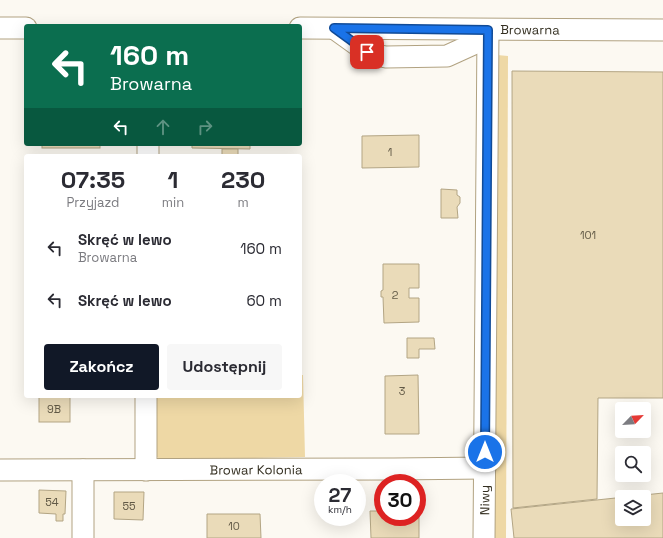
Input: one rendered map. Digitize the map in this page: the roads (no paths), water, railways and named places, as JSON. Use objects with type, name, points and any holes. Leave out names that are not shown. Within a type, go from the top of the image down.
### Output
[{"type":"street","points":[[0,28],[24,28]]},
{"type":"street","name":"Browarna","points":[[302,28],[663,30]]},
{"type":"street","points":[[334,28],[367,52],[375,56],[386,57],[447,56],[480,41],[488,30]]},
{"type":"street","name":"Niwy","points":[[484,538],[488,30]]},
{"type":"street","points":[[146,398],[146,470]]},
{"type":"street","name":"Browar Kolonia","points":[[0,470],[485,468]]},
{"type":"street","points":[[83,470],[83,538]]}]
